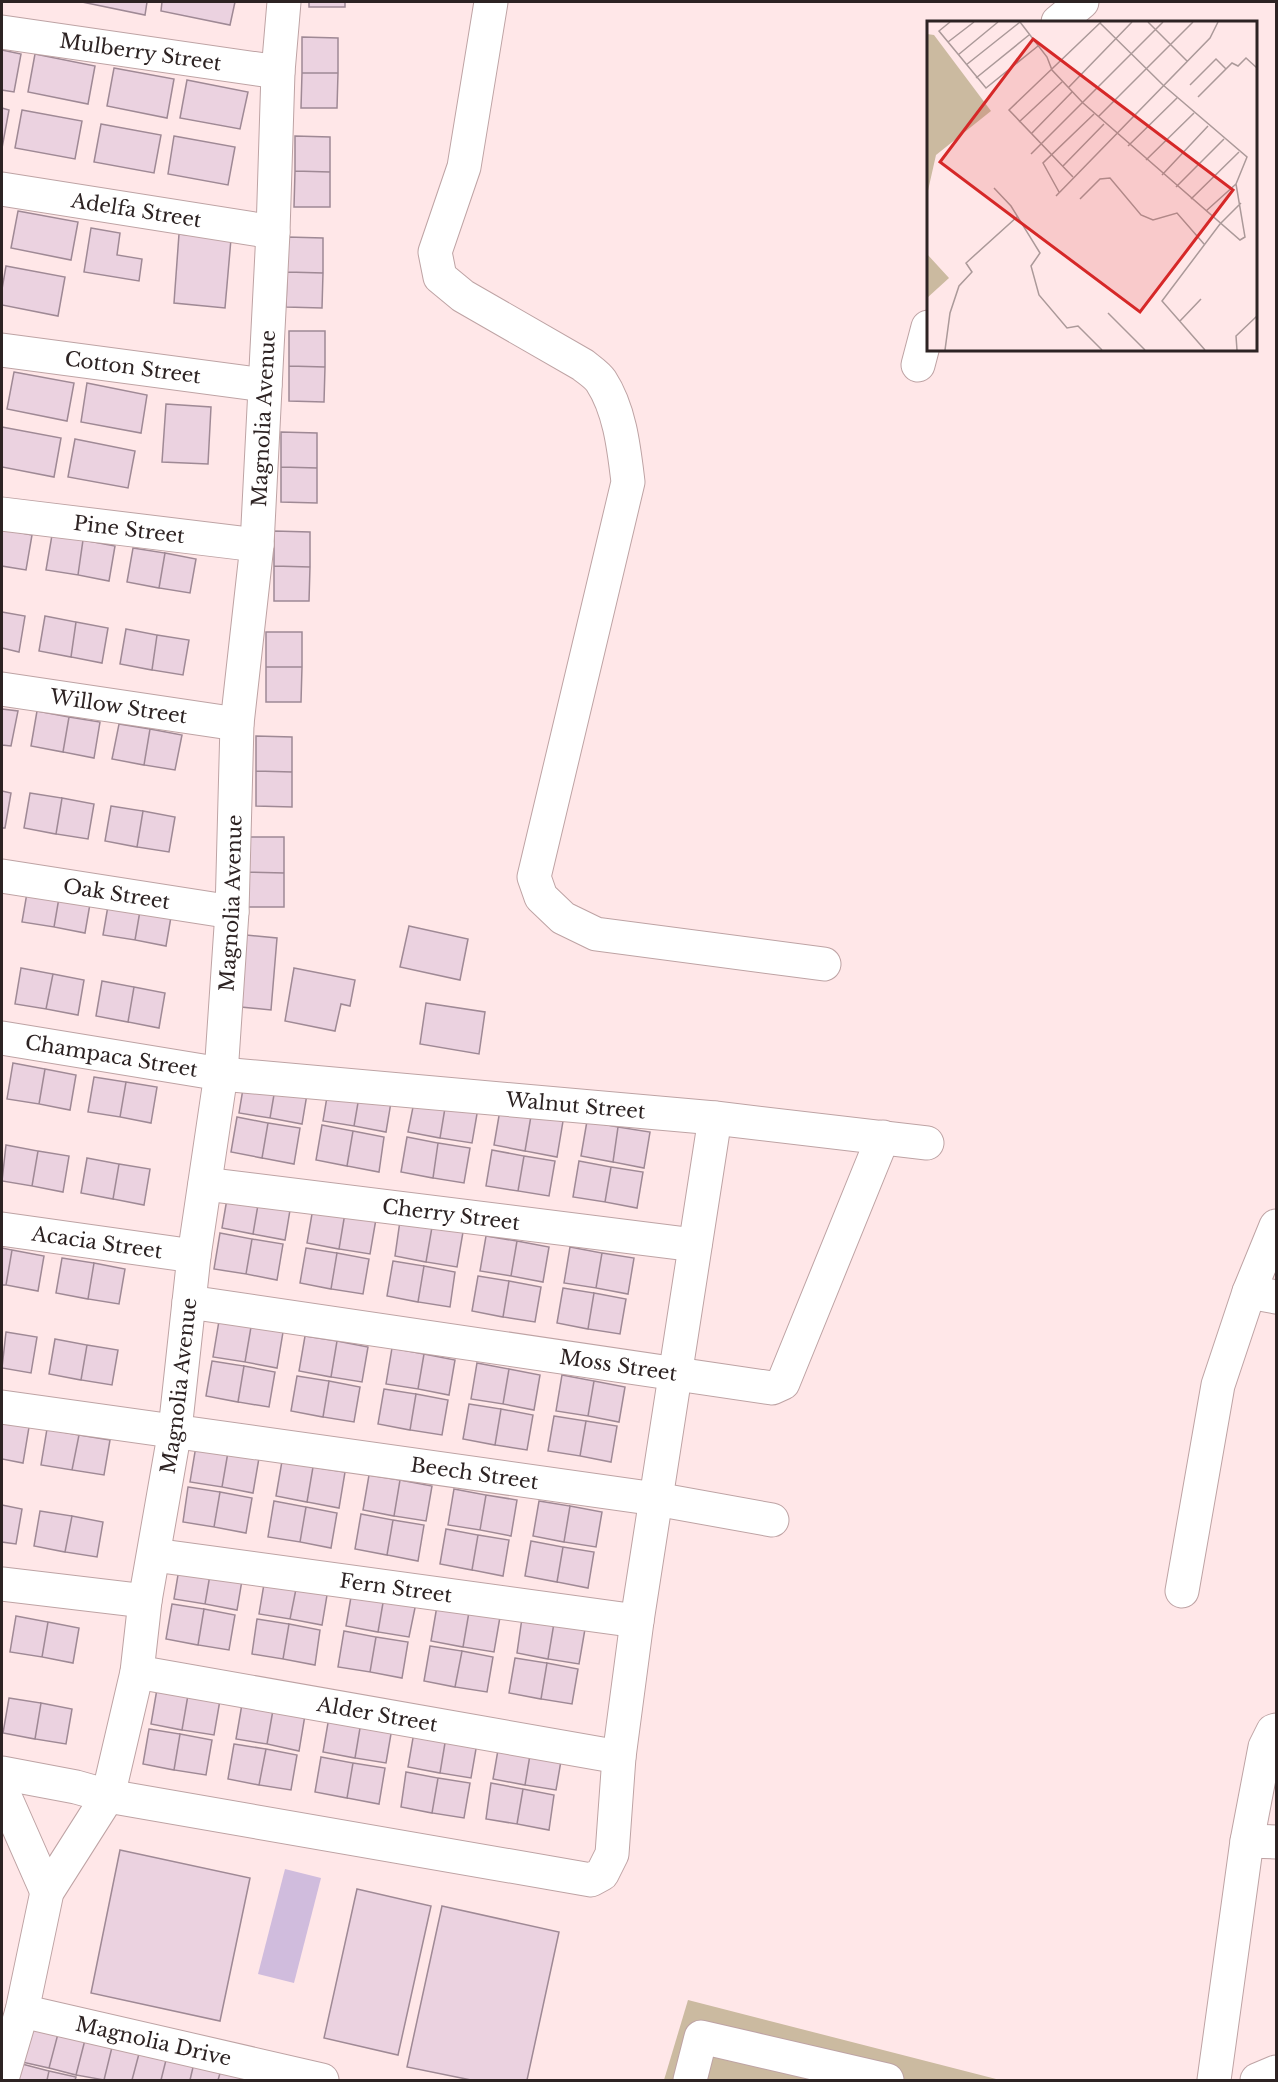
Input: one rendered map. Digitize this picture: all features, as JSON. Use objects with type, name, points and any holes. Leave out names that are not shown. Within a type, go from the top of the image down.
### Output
[{"type":"street","name":"Magnolia Avenue","points":[[47,1892],[108,1796],[137,1672],[146,1601],[175,1430],[194,1256],[221,1074],[232,912],[237,723],[257,545],[273,232],[278,72],[284,2]]},
{"type":"street","points":[[491,2],[464,168],[435,252],[440,277],[463,296],[584,365],[600,380],[614,412],[624,449],[628,482],[534,877],[541,897],[563,918],[596,934],[824,964]]},
{"type":"street","points":[[1059,21],[1082,2]]},
{"type":"street","name":"Mulberry Street","points":[[2,32],[278,72]]},
{"type":"street","name":"Adelfa Street","points":[[2,189],[273,232]]},
{"type":"street","points":[[918,365],[927,331]]},
{"type":"street","name":"Cotton Street","points":[[2,350],[264,385]]},
{"type":"street","name":"Pine Street","points":[[2,514],[257,545]]},
{"type":"street","name":"Willow Street","points":[[2,689],[237,723]]},
{"type":"street","name":"Oak Street","points":[[2,876],[232,912]]},
{"type":"street","name":"Champaca Street","points":[[2,1038],[221,1074]]},
{"type":"street","name":"Walnut Street","points":[[221,1074],[715,1118],[927,1143]]},
{"type":"street","points":[[2,1773],[76,1787],[108,1796],[591,1880],[602,1874],[612,1854],[619,1757],[637,1621],[715,1118]]},
{"type":"street","name":"Moss Street","points":[[189,1302],[772,1388],[783,1383],[883,1137]]},
{"type":"street","name":"Cherry Street","points":[[205,1184],[695,1245]]},
{"type":"street","points":[[1182,1591],[1218,1385],[1263,1294],[1276,1226]]},
{"type":"street","name":"Acacia Street","points":[[2,1229],[194,1256]]},
{"type":"street","name":"Beech Street","points":[[2,1407],[656,1499],[772,1520]]},
{"type":"street","name":"Fern Street","points":[[154,1555],[637,1621]]},
{"type":"street","points":[[2,1584],[146,1601]]},
{"type":"street","name":"Alder Street","points":[[137,1672],[619,1757]]},
{"type":"street","points":[[1214,2080],[1262,1841],[1265,1747],[1273,1731],[1276,1731]]},
{"type":"street","points":[[2,1790],[47,1892],[22,2011],[2,2079]]},
{"type":"street","name":"Magnolia Drive","points":[[22,2011],[321,2080]]},
{"type":"street","points":[[690,2080],[701,2037],[887,2080]]},
{"type":"street","points":[[1257,2080],[1276,2072]]},
{"type":"shaded area","points":[[285,1869],[321,1878],[294,1983],[258,1974]]},
{"type":"shaded area","points":[[688,2000],[1000,2080],[664,2080]]},
{"type":"building","points":[[82,2],[147,2],[145,15]]},
{"type":"building","points":[[162,2],[235,2],[230,25],[161,11]]},
{"type":"building","points":[[309,2],[345,2],[345,7],[309,7]]},
{"type":"building","points":[[302,37],[338,38],[338,73],[302,73]]},
{"type":"building","points":[[2,50],[21,54],[14,92],[2,90]]},
{"type":"building","points":[[35,54],[95,66],[88,104],[28,92]]},
{"type":"building","points":[[114,68],[174,79],[167,118],[107,106]]},
{"type":"building","points":[[302,73],[338,73],[337,108],[301,108]]},
{"type":"building","points":[[187,80],[248,92],[240,129],[180,118]]},
{"type":"building","points":[[2,108],[9,110],[2,148]]},
{"type":"building","points":[[22,110],[82,121],[75,159],[15,148]]},
{"type":"building","points":[[101,124],[161,135],[154,173],[94,162]]},
{"type":"building","points":[[174,136],[235,147],[228,185],[168,174]]},
{"type":"building","points":[[295,136],[330,137],[330,172],[295,171]]},
{"type":"building","points":[[295,171],[330,172],[330,207],[294,207]]},
{"type":"building","points":[[18,211],[78,222],[71,260],[11,248]]},
{"type":"building","points":[[91,228],[120,233],[117,255],[142,259],[139,281],[84,272]]},
{"type":"building","points":[[179,234],[231,239],[225,308],[174,303]]},
{"type":"building","points":[[287,237],[323,238],[323,273],[287,272]]},
{"type":"building","points":[[6,266],[65,277],[58,316],[2,305]]},
{"type":"building","points":[[287,272],[323,273],[322,308],[286,307]]},
{"type":"building","points":[[289,331],[325,331],[325,367],[289,366]]},
{"type":"building","points":[[289,366],[325,367],[324,402],[289,401]]},
{"type":"building","points":[[14,372],[74,383],[67,421],[7,409]]},
{"type":"building","points":[[87,383],[147,395],[141,433],[81,422]]},
{"type":"building","points":[[166,404],[211,407],[208,464],[162,462]]},
{"type":"building","points":[[2,427],[61,438],[54,477],[2,467]]},
{"type":"building","points":[[281,432],[317,433],[317,468],[281,467]]},
{"type":"building","points":[[75,439],[135,451],[128,488],[68,477]]},
{"type":"building","points":[[281,467],[317,468],[317,503],[281,502]]},
{"type":"building","points":[[2,529],[32,535],[26,570],[2,566]]},
{"type":"building","points":[[274,531],[310,532],[310,567],[274,566]]},
{"type":"building","points":[[52,535],[83,540],[78,575],[46,570]]},
{"type":"building","points":[[83,540],[115,546],[109,581],[78,575]]},
{"type":"building","points":[[133,548],[165,553],[159,588],[127,582]]},
{"type":"building","points":[[165,553],[196,559],[190,593],[159,588]]},
{"type":"building","points":[[274,566],[310,567],[309,601],[274,601]]},
{"type":"building","points":[[2,612],[25,616],[19,652],[2,648]]},
{"type":"building","points":[[45,616],[76,622],[71,657],[39,651]]},
{"type":"building","points":[[76,622],[108,628],[102,663],[71,657]]},
{"type":"building","points":[[126,629],[157,635],[152,670],[120,664]]},
{"type":"building","points":[[266,632],[302,632],[302,667],[266,667]]},
{"type":"building","points":[[157,635],[189,640],[183,675],[152,670]]},
{"type":"building","points":[[266,667],[302,667],[301,702],[266,702]]},
{"type":"building","points":[[2,709],[18,711],[11,746],[2,745]]},
{"type":"building","points":[[37,711],[69,717],[63,752],[31,746]]},
{"type":"building","points":[[69,717],[100,722],[94,758],[63,752]]},
{"type":"building","points":[[119,724],[150,729],[144,765],[112,759]]},
{"type":"building","points":[[150,729],[182,735],[175,770],[144,765]]},
{"type":"building","points":[[256,736],[292,737],[292,772],[256,771]]},
{"type":"building","points":[[256,771],[292,772],[292,807],[256,806]]},
{"type":"building","points":[[2,791],[11,793],[5,828],[2,828]]},
{"type":"building","points":[[30,793],[62,798],[56,834],[24,828]]},
{"type":"building","points":[[62,798],[94,804],[88,839],[56,834]]},
{"type":"building","points":[[111,806],[143,811],[137,847],[105,841]]},
{"type":"building","points":[[143,811],[175,817],[169,852],[137,847]]},
{"type":"building","points":[[248,837],[284,837],[284,873],[248,872]]},
{"type":"building","points":[[248,872],[284,873],[284,907],[248,907]]},
{"type":"building","points":[[28,887],[60,892],[54,927],[22,922]]},
{"type":"building","points":[[60,892],[91,898],[85,933],[54,927]]},
{"type":"building","points":[[109,900],[141,905],[135,940],[103,935]]},
{"type":"building","points":[[141,905],[172,911],[166,946],[135,940]]},
{"type":"building","points":[[409,926],[468,939],[460,980],[400,967]]},
{"type":"building","points":[[246,935],[277,938],[271,1010],[241,1007]]},
{"type":"building","points":[[21,968],[53,974],[46,1009],[15,1004]]},
{"type":"building","points":[[294,968],[355,980],[350,1006],[341,1004],[335,1031],[285,1021]]},
{"type":"building","points":[[53,974],[84,980],[78,1015],[46,1009]]},
{"type":"building","points":[[102,981],[134,987],[128,1022],[96,1016]]},
{"type":"building","points":[[134,987],[165,993],[159,1028],[128,1022]]},
{"type":"building","points":[[426,1003],[485,1012],[479,1054],[420,1044]]},
{"type":"building","points":[[13,1063],[45,1069],[39,1104],[7,1099]]},
{"type":"building","points":[[45,1069],[76,1075],[70,1110],[39,1104]]},
{"type":"building","points":[[94,1077],[126,1082],[120,1117],[88,1112]]},
{"type":"building","points":[[245,1077],[276,1083],[270,1118],[239,1113]]},
{"type":"building","points":[[126,1082],[157,1087],[151,1123],[120,1117]]},
{"type":"building","points":[[276,1083],[308,1088],[302,1124],[270,1118]]},
{"type":"building","points":[[329,1085],[360,1091],[354,1126],[323,1121]]},
{"type":"building","points":[[360,1091],[392,1096],[386,1132],[354,1126]]},
{"type":"building","points":[[415,1097],[446,1102],[440,1138],[408,1132]]},
{"type":"building","points":[[446,1102],[478,1108],[472,1143],[440,1138]]},
{"type":"building","points":[[500,1110],[531,1116],[525,1151],[494,1145]]},
{"type":"building","points":[[531,1116],[563,1121],[557,1157],[525,1151]]},
{"type":"building","points":[[237,1117],[268,1123],[262,1158],[231,1152]]},
{"type":"building","points":[[587,1121],[618,1127],[613,1162],[581,1156]]},
{"type":"building","points":[[268,1123],[300,1128],[294,1164],[262,1158]]},
{"type":"building","points":[[322,1125],[353,1131],[347,1166],[316,1160]]},
{"type":"building","points":[[618,1127],[650,1132],[644,1168],[613,1162]]},
{"type":"building","points":[[353,1131],[384,1137],[379,1172],[347,1166]]},
{"type":"building","points":[[407,1137],[438,1143],[433,1178],[401,1172]]},
{"type":"building","points":[[438,1143],[470,1148],[464,1183],[433,1178]]},
{"type":"building","points":[[6,1145],[38,1151],[32,1186],[2,1181]]},
{"type":"building","points":[[492,1150],[524,1156],[518,1191],[486,1186]]},
{"type":"building","points":[[38,1151],[69,1156],[63,1192],[32,1186]]},
{"type":"building","points":[[524,1156],[555,1161],[549,1196],[518,1191]]},
{"type":"building","points":[[87,1158],[119,1164],[113,1199],[81,1193]]},
{"type":"building","points":[[579,1161],[611,1167],[605,1202],[573,1197]]},
{"type":"building","points":[[119,1164],[150,1169],[144,1205],[113,1199]]},
{"type":"building","points":[[611,1167],[643,1172],[637,1208],[605,1202]]},
{"type":"building","points":[[228,1193],[259,1199],[253,1234],[222,1228]]},
{"type":"building","points":[[259,1199],[291,1204],[285,1240],[253,1234]]},
{"type":"building","points":[[313,1208],[345,1213],[339,1249],[307,1243]]},
{"type":"building","points":[[345,1213],[376,1219],[370,1254],[339,1249]]},
{"type":"building","points":[[400,1221],[432,1227],[426,1262],[395,1256]]},
{"type":"building","points":[[432,1227],[463,1232],[457,1267],[426,1262]]},
{"type":"building","points":[[220,1233],[252,1239],[246,1274],[214,1269]]},
{"type":"building","points":[[486,1236],[517,1241],[511,1276],[480,1271]]},
{"type":"building","points":[[252,1239],[283,1244],[277,1280],[246,1274]]},
{"type":"building","points":[[517,1241],[549,1247],[543,1282],[511,1276]]},
{"type":"building","points":[[570,1247],[602,1253],[596,1288],[564,1283]]},
{"type":"building","points":[[2,1248],[12,1250],[6,1285],[2,1285]]},
{"type":"building","points":[[306,1248],[337,1253],[331,1289],[300,1283]]},
{"type":"building","points":[[12,1250],[44,1256],[38,1291],[6,1285]]},
{"type":"building","points":[[337,1253],[369,1259],[363,1294],[331,1289]]},
{"type":"building","points":[[602,1253],[634,1258],[628,1294],[596,1288]]},
{"type":"building","points":[[62,1258],[94,1263],[88,1299],[56,1293]]},
{"type":"building","points":[[393,1261],[424,1266],[418,1302],[387,1296]]},
{"type":"building","points":[[94,1263],[125,1269],[119,1304],[88,1299]]},
{"type":"building","points":[[424,1266],[455,1272],[450,1307],[418,1302]]},
{"type":"building","points":[[478,1276],[509,1281],[503,1317],[472,1311]]},
{"type":"building","points":[[509,1281],[541,1287],[535,1322],[503,1317]]},
{"type":"building","points":[[563,1288],[594,1293],[588,1329],[557,1323]]},
{"type":"building","points":[[594,1293],[626,1299],[620,1334],[588,1329]]},
{"type":"building","points":[[219,1321],[251,1327],[245,1362],[213,1357]]},
{"type":"building","points":[[251,1327],[283,1332],[277,1368],[245,1362]]},
{"type":"building","points":[[6,1332],[37,1337],[31,1373],[2,1368]]},
{"type":"building","points":[[305,1336],[337,1341],[331,1377],[299,1371]]},
{"type":"building","points":[[55,1339],[87,1345],[81,1380],[49,1374]]},
{"type":"building","points":[[337,1341],[368,1347],[362,1382],[331,1377]]},
{"type":"building","points":[[87,1345],[118,1350],[112,1385],[81,1380]]},
{"type":"building","points":[[392,1348],[424,1354],[418,1389],[386,1384]]},
{"type":"building","points":[[424,1354],[455,1360],[449,1395],[418,1389]]},
{"type":"building","points":[[212,1361],[244,1366],[238,1402],[206,1396]]},
{"type":"building","points":[[477,1363],[509,1369],[503,1404],[471,1399]]},
{"type":"building","points":[[244,1366],[275,1372],[269,1407],[238,1402]]},
{"type":"building","points":[[509,1369],[540,1375],[534,1410],[503,1404]]},
{"type":"building","points":[[562,1375],[594,1381],[588,1416],[556,1411]]},
{"type":"building","points":[[297,1376],[329,1381],[323,1417],[291,1411]]},
{"type":"building","points":[[329,1381],[360,1387],[354,1422],[323,1417]]},
{"type":"building","points":[[594,1381],[625,1387],[619,1422],[588,1416]]},
{"type":"building","points":[[384,1389],[416,1394],[410,1430],[378,1424]]},
{"type":"building","points":[[416,1394],[448,1400],[442,1435],[410,1430]]},
{"type":"building","points":[[469,1404],[501,1409],[495,1445],[463,1439]]},
{"type":"building","points":[[501,1409],[533,1415],[527,1450],[495,1445]]},
{"type":"building","points":[[554,1416],[586,1421],[580,1456],[548,1451]]},
{"type":"building","points":[[586,1421],[617,1426],[611,1462],[580,1456]]},
{"type":"building","points":[[2,1422],[29,1427],[23,1463],[2,1459]]},
{"type":"building","points":[[47,1429],[79,1435],[72,1470],[41,1465]]},
{"type":"building","points":[[79,1435],[110,1440],[104,1475],[72,1470]]},
{"type":"building","points":[[196,1446],[228,1452],[222,1487],[190,1482]]},
{"type":"building","points":[[228,1452],[259,1458],[253,1493],[222,1487]]},
{"type":"building","points":[[282,1461],[313,1467],[307,1502],[276,1496]]},
{"type":"building","points":[[313,1467],[345,1472],[339,1508],[307,1502]]},
{"type":"building","points":[[369,1475],[400,1480],[394,1516],[363,1510]]},
{"type":"building","points":[[400,1480],[432,1486],[426,1521],[394,1516]]},
{"type":"building","points":[[188,1487],[220,1492],[214,1527],[183,1522]]},
{"type":"building","points":[[454,1489],[486,1495],[480,1530],[448,1525]]},
{"type":"building","points":[[220,1492],[252,1498],[246,1533],[214,1527]]},
{"type":"building","points":[[486,1495],[517,1500],[511,1536],[480,1530]]},
{"type":"building","points":[[274,1501],[306,1507],[300,1542],[268,1537]]},
{"type":"building","points":[[539,1501],[570,1506],[564,1542],[533,1536]]},
{"type":"building","points":[[2,1505],[22,1509],[16,1544],[2,1542]]},
{"type":"building","points":[[570,1506],[602,1512],[596,1547],[564,1542]]},
{"type":"building","points":[[306,1507],[337,1513],[331,1548],[300,1542]]},
{"type":"building","points":[[40,1511],[72,1516],[65,1552],[34,1546]]},
{"type":"building","points":[[361,1514],[393,1520],[387,1555],[355,1549]]},
{"type":"building","points":[[72,1516],[103,1522],[97,1557],[65,1552]]},
{"type":"building","points":[[393,1520],[424,1525],[418,1561],[387,1555]]},
{"type":"building","points":[[446,1529],[478,1535],[472,1570],[440,1564]]},
{"type":"building","points":[[478,1535],[509,1540],[503,1576],[472,1570]]},
{"type":"building","points":[[531,1541],[563,1547],[557,1582],[525,1576]]},
{"type":"building","points":[[563,1547],[594,1552],[588,1588],[557,1582]]},
{"type":"building","points":[[180,1563],[211,1569],[205,1604],[174,1599]]},
{"type":"building","points":[[211,1569],[243,1574],[237,1610],[205,1604]]},
{"type":"building","points":[[265,1578],[297,1584],[290,1619],[259,1614]]},
{"type":"building","points":[[297,1584],[328,1589],[322,1625],[290,1619]]},
{"type":"building","points":[[352,1591],[384,1597],[378,1632],[346,1626]]},
{"type":"building","points":[[384,1597],[416,1603],[409,1637],[378,1632]]},
{"type":"building","points":[[172,1604],[204,1609],[198,1645],[166,1639]]},
{"type":"building","points":[[437,1606],[469,1612],[463,1647],[431,1641]]},
{"type":"building","points":[[204,1609],[235,1615],[229,1650],[198,1645]]},
{"type":"building","points":[[469,1612],[500,1617],[494,1652],[463,1647]]},
{"type":"building","points":[[16,1616],[48,1622],[42,1657],[10,1652]]},
{"type":"building","points":[[522,1618],[554,1623],[548,1659],[517,1653]]},
{"type":"building","points":[[257,1619],[289,1624],[283,1659],[252,1654]]},
{"type":"building","points":[[48,1622],[79,1628],[73,1663],[42,1657]]},
{"type":"building","points":[[554,1623],[585,1629],[579,1664],[548,1659]]},
{"type":"building","points":[[289,1624],[320,1630],[315,1665],[283,1659]]},
{"type":"building","points":[[344,1631],[376,1637],[370,1672],[338,1667]]},
{"type":"building","points":[[376,1637],[408,1642],[402,1678],[370,1672]]},
{"type":"building","points":[[430,1646],[462,1651],[455,1687],[424,1681]]},
{"type":"building","points":[[462,1651],[493,1657],[487,1692],[455,1687]]},
{"type":"building","points":[[515,1658],[547,1663],[541,1699],[509,1693]]},
{"type":"building","points":[[547,1663],[578,1669],[572,1704],[541,1699]]},
{"type":"building","points":[[157,1689],[188,1695],[182,1730],[151,1724]]},
{"type":"building","points":[[188,1695],[220,1700],[214,1735],[182,1730]]},
{"type":"building","points":[[9,1698],[41,1703],[35,1739],[3,1733]]},
{"type":"building","points":[[41,1703],[72,1709],[66,1744],[35,1739]]},
{"type":"building","points":[[242,1704],[273,1710],[267,1744],[236,1739]]},
{"type":"building","points":[[273,1710],[305,1715],[299,1751],[267,1744]]},
{"type":"building","points":[[329,1717],[361,1722],[355,1758],[323,1752]]},
{"type":"building","points":[[361,1722],[392,1728],[386,1763],[355,1758]]},
{"type":"building","points":[[149,1729],[180,1734],[174,1770],[143,1764]]},
{"type":"building","points":[[414,1732],[446,1737],[440,1773],[408,1767]]},
{"type":"building","points":[[180,1734],[212,1740],[206,1775],[174,1770]]},
{"type":"building","points":[[446,1737],[477,1743],[471,1778],[440,1773]]},
{"type":"building","points":[[234,1744],[266,1749],[259,1785],[228,1779]]},
{"type":"building","points":[[499,1744],[531,1749],[525,1785],[493,1779]]},
{"type":"building","points":[[266,1749],[297,1755],[291,1790],[259,1785]]},
{"type":"building","points":[[531,1749],[562,1755],[556,1790],[525,1785]]},
{"type":"building","points":[[321,1757],[353,1763],[347,1798],[315,1792]]},
{"type":"building","points":[[353,1763],[385,1768],[379,1804],[347,1798]]},
{"type":"building","points":[[406,1772],[438,1778],[432,1813],[401,1807]]},
{"type":"building","points":[[438,1778],[470,1783],[464,1818],[432,1813]]},
{"type":"building","points":[[491,1783],[523,1789],[517,1824],[486,1819]]},
{"type":"building","points":[[523,1789],[554,1795],[549,1830],[517,1824]]},
{"type":"building","points":[[120,1850],[250,1878],[220,2021],[91,1993]]},
{"type":"building","points":[[357,1889],[431,1906],[398,2055],[324,2038]]},
{"type":"building","points":[[442,1906],[559,1932],[527,2080],[471,2080],[407,2067]]},
{"type":"building","points":[[31,2023],[59,2030],[49,2068],[22,2062]]},
{"type":"building","points":[[59,2030],[86,2036],[76,2075],[49,2068]]},
{"type":"building","points":[[86,2036],[113,2043],[104,2080],[76,2075]]},
{"type":"building","points":[[113,2043],[140,2050],[132,2080],[104,2080]]},
{"type":"building","points":[[140,2050],[167,2056],[161,2080],[132,2080]]},
{"type":"building","points":[[167,2056],[194,2063],[190,2080],[161,2080]]},
{"type":"building","points":[[194,2063],[221,2070],[218,2080],[190,2080]]},
{"type":"building","points":[[22,2064],[49,2071],[47,2080],[18,2080]]},
{"type":"building","points":[[221,2070],[249,2077],[248,2080],[218,2080]]},
{"type":"building","points":[[49,2071],[76,2077],[75,2080],[47,2080]]}]
